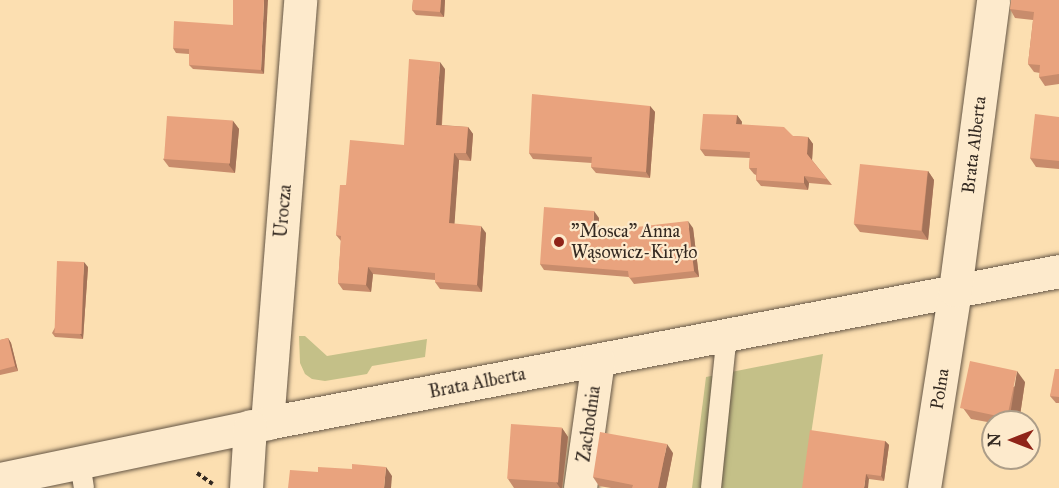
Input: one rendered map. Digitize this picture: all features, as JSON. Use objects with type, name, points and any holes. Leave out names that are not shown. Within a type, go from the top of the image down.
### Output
[{"type":"street","name":"Urocza","points":[[246,488],[258,425],[300,0]]},
{"type":"street","name":"Brata Alberta","points":[[955,290],[993,0]]},
{"type":"street","name":"Brata Alberta","points":[[0,479],[82,476],[258,425],[955,290],[1059,272]]},
{"type":"street","name":"Polna","points":[[924,488],[955,290]]},
{"type":"street","name":"Zachodnia","points":[[580,488],[598,360]]},
{"type":"lane","points":[[711,488],[727,334]]},
{"type":"shaded area","points":[[299,336],[305,336],[327,356],[427,339],[425,357],[372,366],[367,374],[325,381],[312,379],[305,374],[300,363]]},
{"type":"shaded area","points":[[823,354],[803,488],[692,488],[706,377]]},
{"type":"building","points":[[233,0],[264,0],[261,70],[189,65],[189,49],[173,48],[174,21],[233,25]]},
{"type":"building","points":[[413,0],[441,0],[440,12],[412,10]]},
{"type":"building","points":[[1011,0],[1059,0],[1059,74],[1039,77],[1040,65],[1028,64],[1034,12],[1010,9]]},
{"type":"building","points":[[409,59],[440,62],[436,125],[468,127],[466,153],[454,153],[449,223],[481,226],[477,285],[435,282],[435,273],[368,267],[366,285],[338,283],[341,236],[336,235],[340,185],[346,185],[350,140],[404,145]]},
{"type":"building","points":[[532,94],[650,106],[646,172],[591,167],[592,157],[529,153]]},
{"type":"building","points":[[703,114],[737,115],[736,124],[784,127],[793,136],[808,137],[807,154],[827,179],[804,176],[804,183],[756,180],[757,168],[749,168],[750,152],[700,149]]},
{"type":"building","points":[[1035,114],[1059,117],[1059,161],[1030,158]]},
{"type":"building","points":[[167,116],[233,121],[230,163],[164,159]]},
{"type":"building","points":[[860,164],[928,171],[921,231],[854,224]]},
{"type":"building","points":[[544,207],[594,211],[593,232],[688,221],[694,271],[629,278],[628,271],[540,264]]},
{"type":"building","points":[[57,261],[84,262],[81,334],[54,333]]},
{"type":"building","points":[[8,338],[15,366],[0,370],[0,340]]},
{"type":"building","points":[[970,361],[1017,371],[1009,410],[981,410],[981,412],[960,408]]},
{"type":"building","points":[[1055,369],[1059,369],[1059,397],[1050,396]]},
{"type":"building","points":[[511,424],[562,428],[558,482],[507,479]]},
{"type":"building","points":[[810,430],[885,441],[881,476],[866,474],[864,488],[802,488]]},
{"type":"building","points":[[600,432],[667,444],[658,488],[632,488],[633,485],[593,477]]},
{"type":"building","points":[[352,464],[386,467],[384,488],[288,488],[290,470],[318,472],[318,467],[352,469]]},
{"type":"place","name":"\"Mosca\" Anna Wąsowicz-Kiryło","points":[[559,242]]}]
